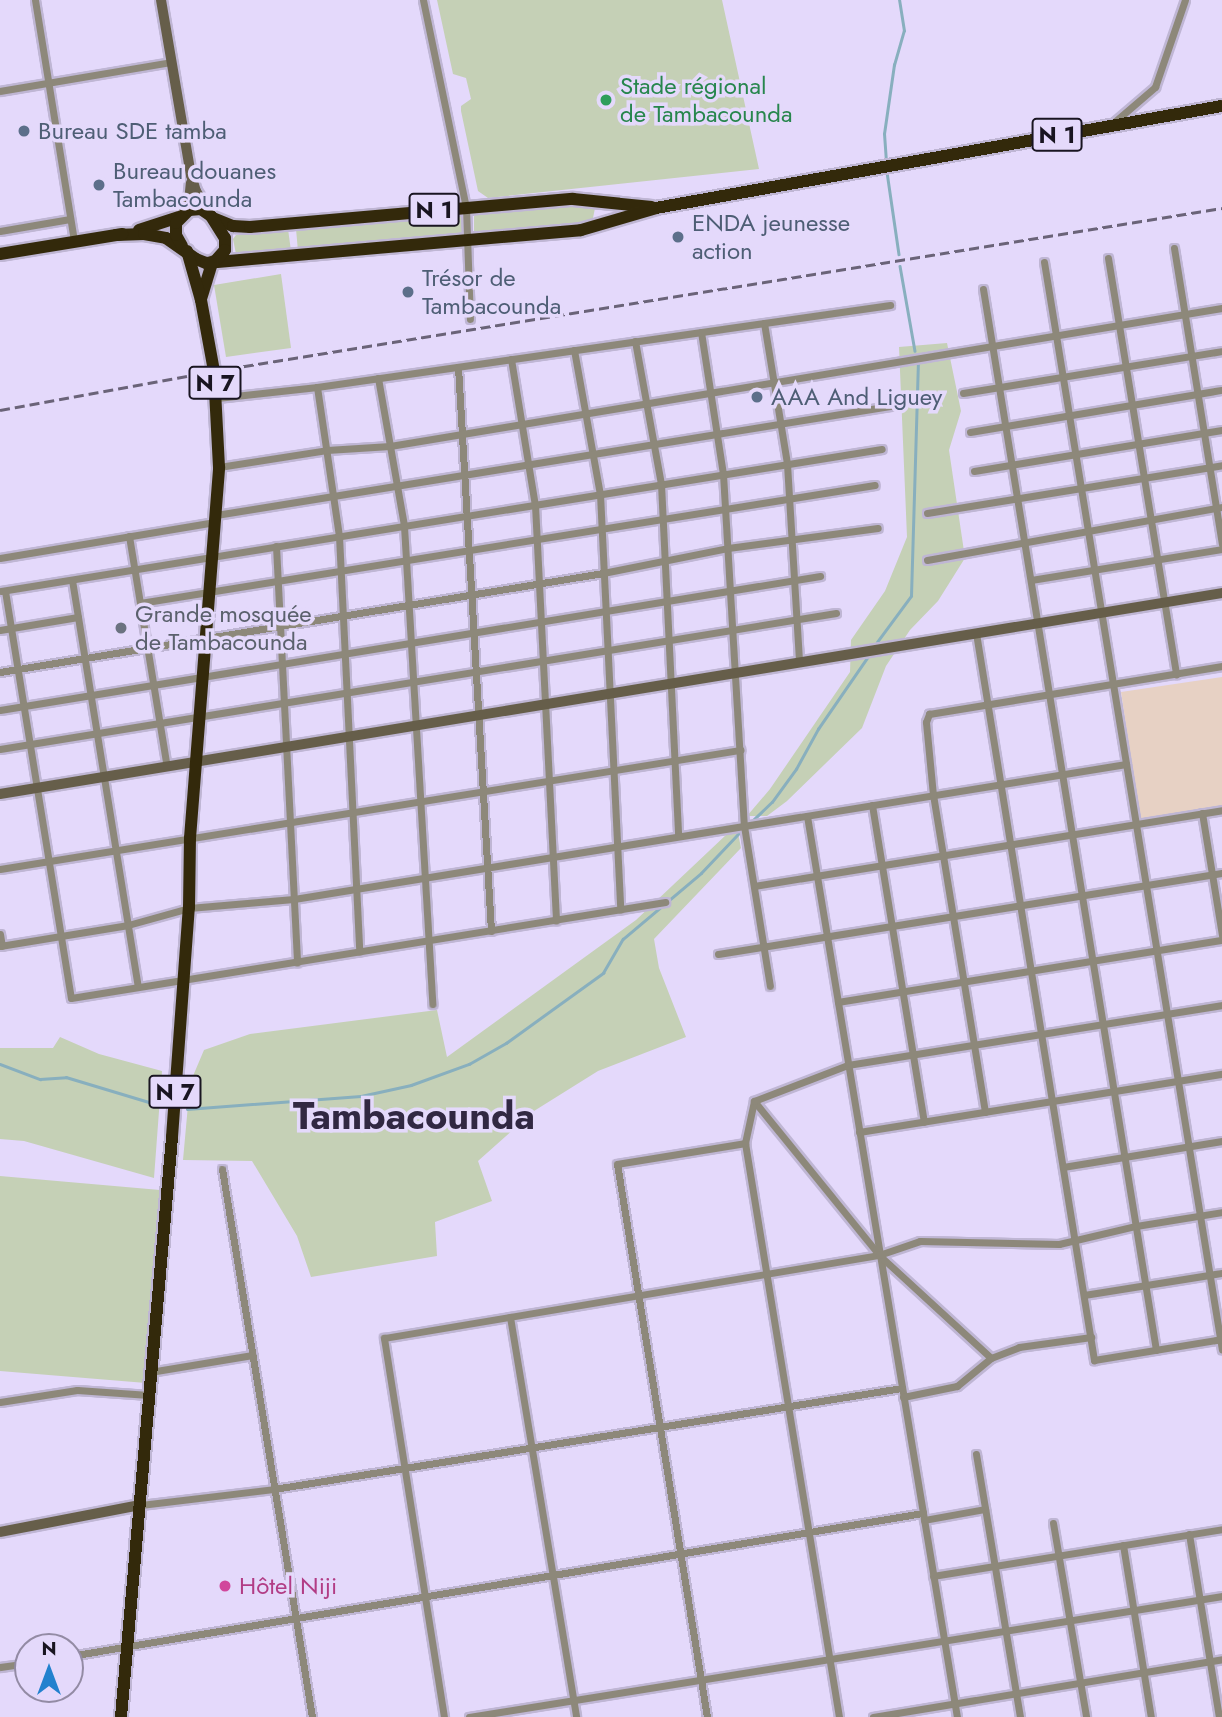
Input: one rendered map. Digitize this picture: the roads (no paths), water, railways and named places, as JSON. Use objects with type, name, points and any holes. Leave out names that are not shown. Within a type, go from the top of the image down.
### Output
[{"type":"highway","name":"N 1","points":[[213,261],[244,261],[590,229],[656,208],[1222,106]]},
{"type":"highway","name":"N 1","points":[[212,217],[233,226],[250,228],[466,207],[586,199],[656,208]]},
{"type":"highway","points":[[0,254],[116,236],[160,225],[201,209],[212,217],[226,244],[222,255],[213,261],[201,262],[157,236],[116,236]]},
{"type":"highway","points":[[181,215],[176,235],[186,251]]},
{"type":"highway","name":"N 7","points":[[121,1717],[149,1372],[172,1137],[189,908],[190,838],[219,467],[217,398],[201,300],[186,251]]},
{"type":"highway","name":"N 7","points":[[201,300],[213,261]]},
{"type":"street","points":[[34,0],[74,242]]},
{"type":"street","points":[[161,0],[191,176],[196,191],[212,217]]},
{"type":"street","points":[[423,0],[466,207],[470,319]]},
{"type":"street","points":[[1110,126],[1155,88],[1185,0]]},
{"type":"street","points":[[0,91],[172,62]]},
{"type":"street","points":[[181,215],[189,201],[191,176]]},
{"type":"street","points":[[0,231],[70,219]]},
{"type":"street","points":[[1031,580],[1222,547],[1219,508],[1209,467],[1174,248]]},
{"type":"street","points":[[1108,258],[1175,674]]},
{"type":"street","points":[[1044,262],[1222,1350]]},
{"type":"street","points":[[983,289],[1156,1350]]},
{"type":"street","points":[[217,398],[317,387],[890,305]]},
{"type":"street","points":[[219,467],[327,450],[390,446],[1222,308]]},
{"type":"street","points":[[764,323],[787,464],[799,662]]},
{"type":"street","points":[[701,332],[723,474],[744,826],[770,986]]},
{"type":"street","points":[[635,341],[661,484],[678,836]]},
{"type":"street","points":[[574,350],[600,494],[620,910]]},
{"type":"street","points":[[963,393],[1222,351]]},
{"type":"street","points":[[511,359],[535,505],[556,920]]},
{"type":"street","points":[[458,367],[491,931]]},
{"type":"street","points":[[378,378],[404,526],[432,1004]]},
{"type":"street","points":[[317,387],[339,536],[359,952]]},
{"type":"street","points":[[970,432],[1222,390]]},
{"type":"street","points":[[0,558],[129,536],[334,495],[896,405]]},
{"type":"street","points":[[974,471],[1222,430]]},
{"type":"street","points":[[666,902],[71,998],[18,669],[2,591],[882,449]]},
{"type":"street","points":[[927,513],[1222,465]]},
{"type":"street","points":[[140,603],[875,485]]},
{"type":"street","points":[[927,560],[1025,544],[1088,529],[1219,508]]},
{"type":"street","points":[[0,672],[539,584],[728,548],[878,528]]},
{"type":"street","points":[[129,536],[167,766]]},
{"type":"street","points":[[276,546],[297,962]]},
{"type":"street","points":[[0,710],[820,576]]},
{"type":"street","points":[[72,580],[138,987]]},
{"type":"street","points":[[0,794],[1222,593]]},
{"type":"street","points":[[0,749],[836,613]]},
{"type":"street","points":[[0,630],[78,617]]},
{"type":"street","points":[[976,633],[1094,1360],[1221,1339]]},
{"type":"street","points":[[985,1112],[933,795],[927,739],[929,714],[1222,666]]},
{"type":"street","points":[[0,869],[740,750]]},
{"type":"street","points":[[0,934],[1,946],[128,925],[189,908],[294,898],[1126,764]]},
{"type":"street","points":[[872,805],[924,1122]]},
{"type":"street","points":[[754,886],[1222,810]]},
{"type":"street","points":[[838,1002],[1157,951],[1222,937],[1202,813]]},
{"type":"street","points":[[807,816],[957,1717]]},
{"type":"street","points":[[718,954],[1222,873]]},
{"type":"street","points":[[754,1101],[848,1065],[1222,1005]]},
{"type":"street","points":[[859,1132],[1222,1074]]},
{"type":"street","points":[[754,1101],[745,1143],[839,1717]]},
{"type":"street","points":[[754,1101],[879,1255],[991,1358]]},
{"type":"street","points":[[1063,1167],[1222,1141]]},
{"type":"street","points":[[707,1717],[617,1164],[745,1143]]},
{"type":"street","points":[[222,1169],[312,1717]]},
{"type":"street","points":[[444,1717],[384,1338],[879,1255],[919,1241],[1059,1244],[1136,1226],[1222,1212]]},
{"type":"street","points":[[1084,1295],[1222,1273]]},
{"type":"street","points":[[510,1317],[576,1717]]},
{"type":"street","points":[[903,1397],[957,1387],[991,1358],[1019,1347],[1091,1337]]},
{"type":"street","points":[[149,1372],[253,1355]]},
{"type":"street","points":[[0,1532],[140,1505],[274,1489],[902,1388]]},
{"type":"street","points":[[0,1402],[77,1390],[149,1395]]},
{"type":"street","points":[[976,1454],[1020,1717]]},
{"type":"street","points":[[84,1654],[809,1532],[985,1509]]},
{"type":"street","points":[[1053,1523],[1086,1717]]},
{"type":"street","points":[[933,1576],[1222,1529]]},
{"type":"street","points":[[1189,1534],[1219,1717]]},
{"type":"street","points":[[1123,1545],[1151,1717]]},
{"type":"street","points":[[470,1717],[1222,1596]]},
{"type":"street","points":[[873,1717],[1222,1659]]},
{"type":"waterway","points":[[886,162],[884,134],[894,65],[904,31],[899,0]]},
{"type":"waterway","points":[[887,172],[899,254]]},
{"type":"waterway","points":[[900,266],[915,351]]},
{"type":"waterway","points":[[877,642],[911,596],[918,365]]},
{"type":"waterway","points":[[750,823],[772,802],[796,769],[818,729],[867,658]]},
{"type":"waterway","points":[[187,1109],[361,1096],[411,1085],[469,1064],[506,1043],[603,973],[623,939],[701,873],[742,830]]},
{"type":"waterway","points":[[0,1064],[40,1079],[66,1077],[162,1106]]},
{"type":"railway","points":[[0,410],[214,371],[1222,208]]},
{"type":"place","name":"Stade régional de Tambacounda","points":[[606,100]]},
{"type":"place","name":"Bureau SDE tamba","points":[[24,131]]},
{"type":"place","name":"Bureau douanes Tambacounda","points":[[99,185]]},
{"type":"place","name":"ENDA jeunesse action","points":[[678,237]]},
{"type":"place","name":"Trésor de Tambacounda","points":[[408,292]]},
{"type":"place","name":"AAA And Liguey","points":[[757,397]]},
{"type":"place","name":"Grande mosquée de Tambacounda","points":[[121,628]]},
{"type":"place","name":"Hôtel Niji","points":[[225,1586]]},
{"type":"district","name":"Tambacounda","points":[[414,1116]]}]
